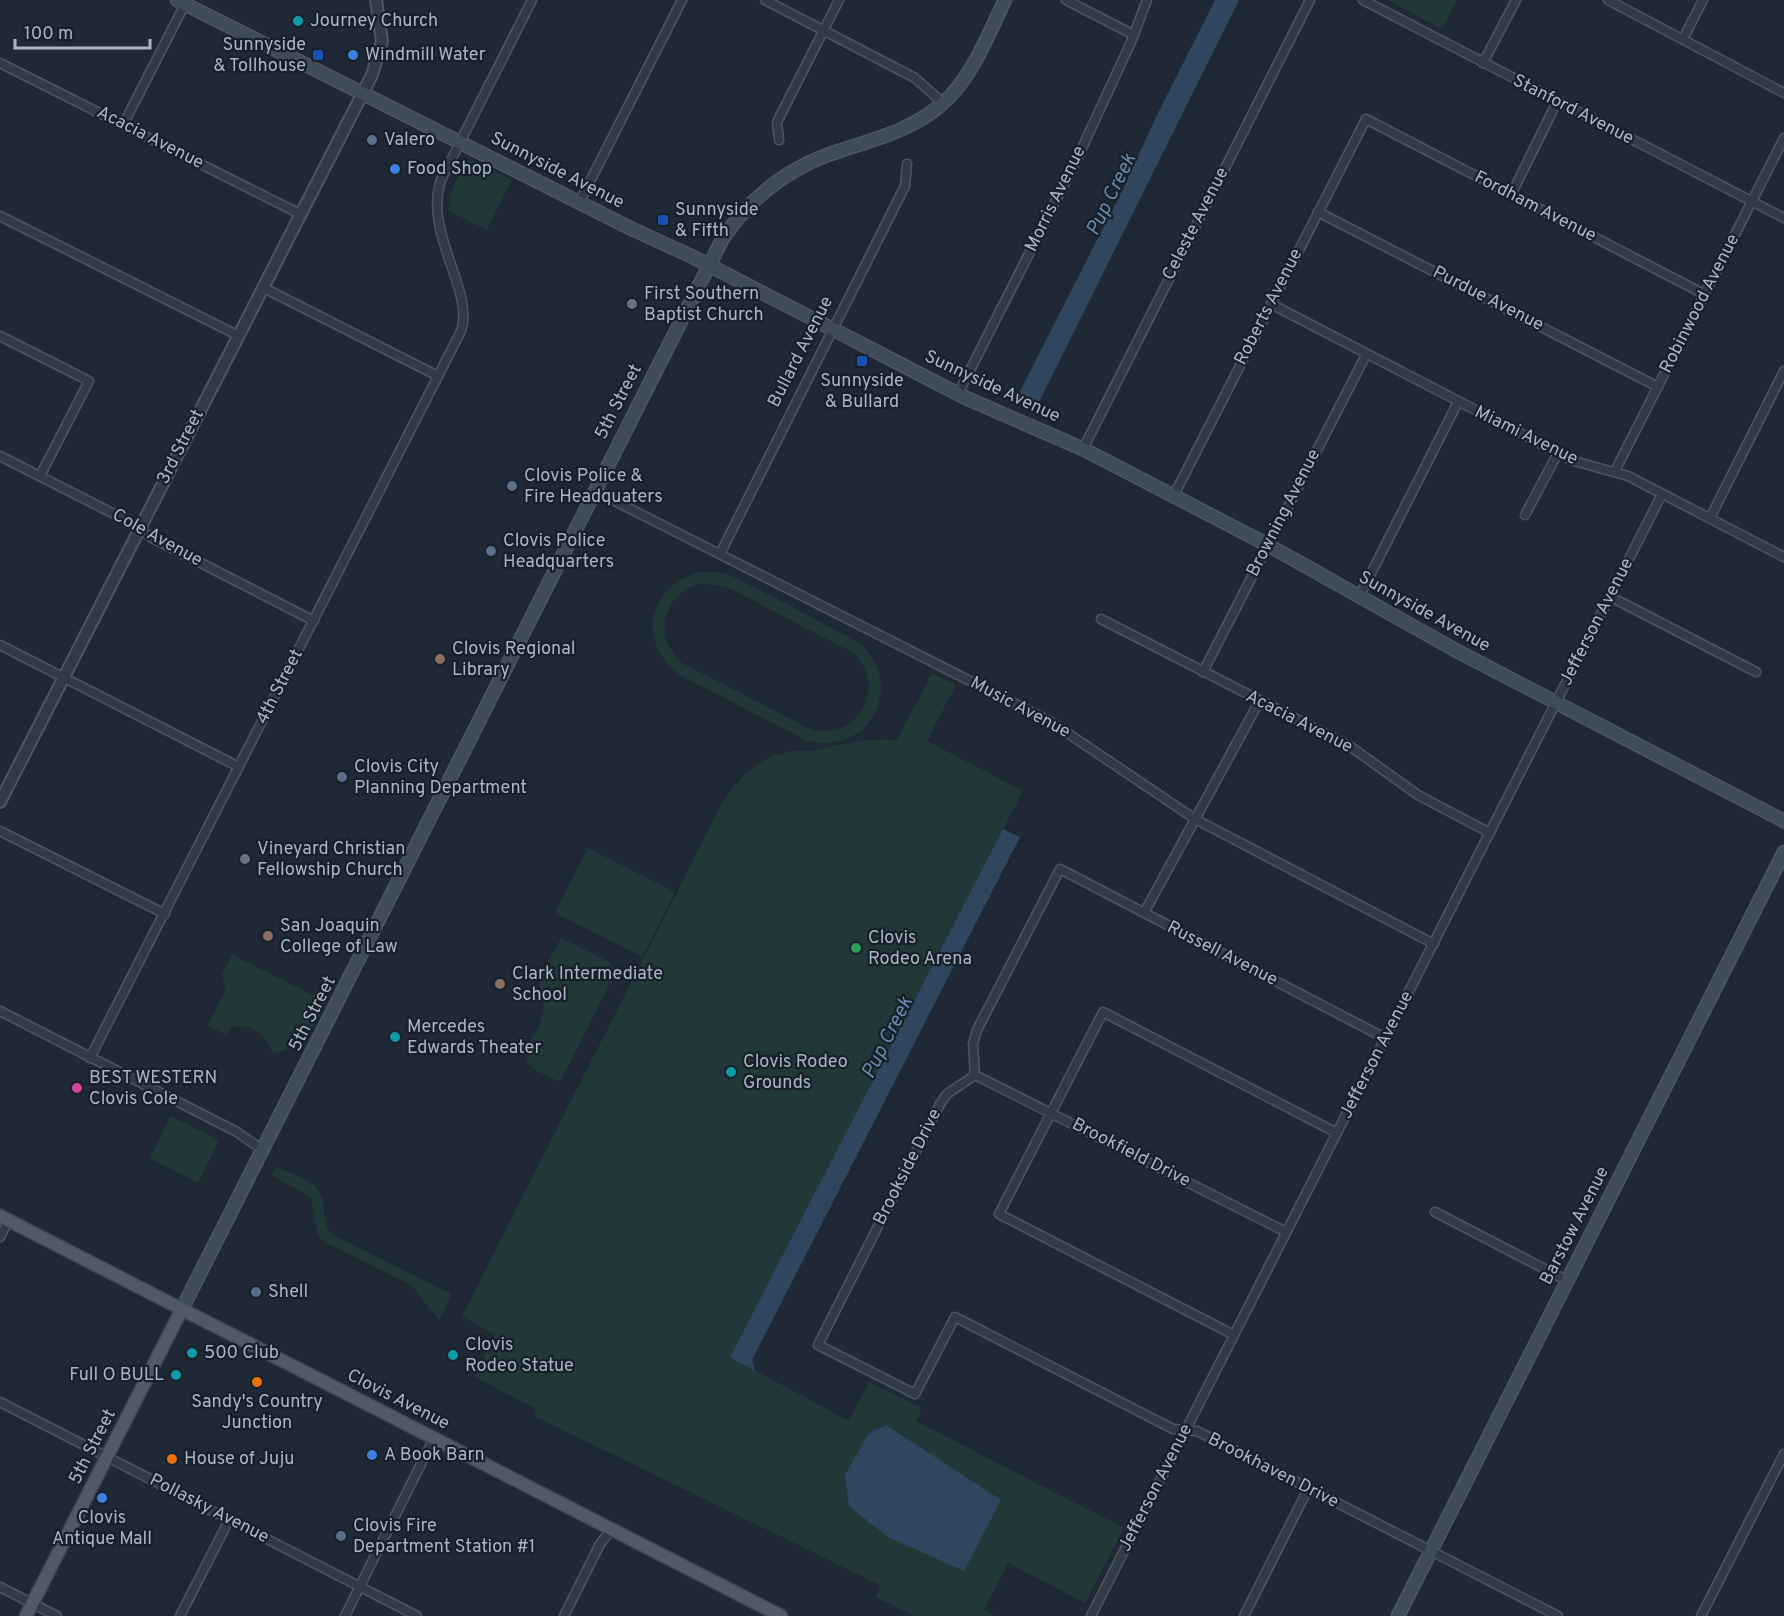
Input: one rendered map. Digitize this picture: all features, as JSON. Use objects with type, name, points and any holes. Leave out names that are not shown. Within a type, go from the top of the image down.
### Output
[{"type":"main road","points":[[709,265],[734,222],[768,186],[824,157],[901,130],[943,103],[973,63],[1005,0]]},
{"type":"main road","name":"Sunnyside Avenue","points":[[181,2],[709,265],[958,394],[1083,449],[1268,545],[1359,597],[1556,703],[1784,821]]},
{"type":"main road","name":"5th Street","points":[[26,1616],[264,1151],[709,265]]},
{"type":"main road","name":"Barstow Avenue","points":[[1398,1616],[1784,852]]},
{"type":"main road","name":"Clovis Avenue","points":[[4,1219],[780,1616]]},
{"type":"street","name":"3rd Street","points":[[0,802],[374,71],[382,41],[376,0]]},
{"type":"street","points":[[460,142],[532,0]]},
{"type":"street","points":[[579,202],[682,0]]},
{"type":"street","points":[[765,0],[915,78],[943,103]]},
{"type":"street","points":[[779,140],[777,122],[839,0]]},
{"type":"street","points":[[1066,0],[1134,35]]},
{"type":"street","name":"Morris Avenue","points":[[958,394],[1077,159],[1134,35],[1147,0]]},
{"type":"street","name":"Celeste Avenue","points":[[1083,449],[1310,0]]},
{"type":"street","name":"Stanford Avenue","points":[[1364,0],[1784,219]]},
{"type":"street","points":[[1484,63],[1516,0]]},
{"type":"street","points":[[1608,0],[1784,93]]},
{"type":"street","points":[[1683,39],[1703,0]]},
{"type":"street","points":[[123,125],[181,2]]},
{"type":"street","name":"Acacia Avenue","points":[[0,63],[300,214]]},
{"type":"street","points":[[1511,195],[1557,102]]},
{"type":"street","name":"Fordham Avenue","points":[[1366,119],[1704,294]]},
{"type":"street","name":"Roberts Avenue","points":[[1173,496],[1366,119]]},
{"type":"street","name":"Robinwood Avenue","points":[[1615,471],[1784,138]]},
{"type":"street","name":"4th Street","points":[[90,1058],[461,332],[464,315],[436,210],[441,180],[460,142]]},
{"type":"street","name":"Bullard Avenue","points":[[720,554],[905,186],[907,165]]},
{"type":"street","name":"Purdue Avenue","points":[[1318,212],[1658,387]]},
{"type":"street","points":[[0,216],[237,335]]},
{"type":"street","points":[[262,287],[438,376]]},
{"type":"street","name":"Miami Avenue","points":[[1271,304],[1558,453],[1589,466],[1615,471],[1784,557]]},
{"type":"street","points":[[0,336],[89,381],[40,476]]},
{"type":"street","name":"Browning Avenue","points":[[1203,672],[1366,355]]},
{"type":"street","points":[[1710,518],[1784,371]]},
{"type":"street","points":[[1359,597],[1458,402]]},
{"type":"street","points":[[1525,515],[1558,453]]},
{"type":"street","name":"Cole Avenue","points":[[0,456],[152,538],[314,621]]},
{"type":"street","name":"Music Avenue","points":[[595,491],[1051,722],[1195,819],[1434,944]]},
{"type":"street","name":"Jefferson Avenue","points":[[1091,1616],[1662,494]]},
{"type":"street","points":[[1611,597],[1756,672]]},
{"type":"street","name":"Acacia Avenue","points":[[1101,620],[1351,747],[1418,795],[1490,833]]},
{"type":"street","points":[[0,645],[239,766]]},
{"type":"street","points":[[1144,913],[1259,702]]},
{"type":"street","points":[[0,831],[165,914]]},
{"type":"street","name":"Russell Avenue","points":[[975,1076],[973,1044],[977,1030],[1060,869],[1385,1038]]},
{"type":"street","points":[[0,1011],[237,1132],[264,1151]]},
{"type":"street","points":[[1234,1335],[999,1214],[1103,1012],[1336,1133]]},
{"type":"street","name":"Brookfield Drive","points":[[975,1076],[1286,1232]]},
{"type":"street","name":"Brookside Drive","points":[[955,1317],[915,1394],[818,1345],[940,1104],[947,1094],[975,1076]]},
{"type":"street","points":[[1435,1212],[1568,1281]]},
{"type":"street","points":[[0,1237],[4,1219]]},
{"type":"street","name":"Brookhaven Drive","points":[[955,1317],[1173,1430],[1197,1431],[1545,1613],[1558,1616]]},
{"type":"street","name":"Pollasky Avenue","points":[[0,1402],[417,1616]]},
{"type":"street","points":[[345,1616],[434,1438]]},
{"type":"street","points":[[1701,1616],[1784,1454]]},
{"type":"street","points":[[1244,1616],[1308,1489]]},
{"type":"street","points":[[180,1616],[229,1520]]},
{"type":"street","points":[[564,1616],[600,1544],[611,1530]]},
{"type":"street","points":[[0,1587],[57,1616]]},
{"type":"green space","points":[[1388,0],[1457,0],[1442,29]]},
{"type":"green space","points":[[471,159],[512,180],[487,230],[449,211],[452,190],[465,161]]},
{"type":"green space","points":[[700,572],[717,572],[734,577],[851,638],[869,653],[879,672],[881,691],[877,709],[867,725],[851,737],[832,743],[808,741],[683,677],[668,664],[658,650],[653,634],[658,603],[668,590],[682,579]],"holes":[[[702,583],[729,588],[852,652],[863,665],[868,679],[868,694],[864,707],[856,719],[844,727],[829,731],[812,730],[682,663],[667,641],[666,617],[671,606],[678,596]]]},
{"type":"green space","name":"Clovis Rodeo Grounds","points":[[932,673],[956,685],[927,741],[1023,791],[730,1357],[849,1421],[869,1382],[922,1408],[916,1421],[1124,1528],[1085,1603],[1008,1563],[984,1610],[996,1616],[914,1616],[876,1597],[880,1585],[534,1416],[537,1409],[474,1377],[495,1335],[462,1316],[723,801],[750,770],[776,755],[865,741],[897,740]]},
{"type":"green space","points":[[588,848],[675,892],[642,957],[555,913]]},
{"type":"green space","points":[[561,938],[611,963],[615,974],[560,1082],[535,1070],[526,1061],[530,1051],[527,1045],[539,1027],[544,1006],[539,980]]},
{"type":"green space","points":[[232,955],[326,1002],[305,1043],[273,1054],[262,1037],[252,1029],[231,1027],[226,1035],[208,1025],[226,988],[222,975]]},
{"type":"green space","points":[[170,1116],[219,1140],[198,1183],[150,1159]]},
{"type":"green space","points":[[277,1167],[317,1188],[322,1199],[326,1224],[332,1234],[451,1294],[441,1318],[438,1319],[412,1286],[324,1242],[318,1236],[311,1197],[271,1175]]},
{"type":"water","points":[[1215,0],[1239,0],[1035,410],[1015,401],[1122,191],[1157,115]]},
{"type":"water","points":[[1003,829],[1020,837],[752,1360],[755,1371],[730,1357]]},
{"type":"water","points":[[886,1425],[1001,1500],[964,1571],[888,1537],[849,1506],[845,1475],[868,1434]]},
{"type":"place","name":"Journey Church","points":[[298,21]]},
{"type":"place","name":"Sunnyside & Tollhouse","points":[[318,55]]},
{"type":"place","name":"Windmill Water","points":[[353,55]]},
{"type":"place","name":"Valero","points":[[372,140]]},
{"type":"place","name":"Food Shop","points":[[395,169]]},
{"type":"place","name":"Sunnyside & Fifth","points":[[663,220]]},
{"type":"place","name":"First Southern Baptist Church","points":[[632,304]]},
{"type":"place","name":"Sunnyside & Bullard","points":[[862,361]]},
{"type":"place","name":"Clovis Police & Fire Headquaters","points":[[512,486]]},
{"type":"place","name":"Clovis Police Headquarters","points":[[491,551]]},
{"type":"place","name":"Clovis Regional Library","points":[[440,659]]},
{"type":"place","name":"Clovis City Planning Department","points":[[342,777]]},
{"type":"place","name":"Vineyard Christian Fellowship Church","points":[[245,859]]},
{"type":"place","name":"San Joaquin College of Law","points":[[268,936]]},
{"type":"place","name":"Clovis Rodeo Arena","points":[[856,948]]},
{"type":"place","name":"Clark Intermediate School","points":[[500,984]]},
{"type":"place","name":"Mercedes Edwards Theater","points":[[395,1037]]},
{"type":"place","name":"Clovis Rodeo Grounds","points":[[731,1072]]},
{"type":"place","name":"BEST WESTERN Clovis Cole","points":[[77,1088]]},
{"type":"place","name":"Shell","points":[[256,1292]]},
{"type":"place","name":"500 Club","points":[[192,1353]]},
{"type":"place","name":"Clovis Rodeo Statue","points":[[453,1355]]},
{"type":"place","name":"Full O BULL","points":[[176,1375]]},
{"type":"place","name":"Sandy's Country Junction","points":[[257,1382]]},
{"type":"place","name":"A Book Barn","points":[[372,1455]]},
{"type":"place","name":"House of Juju","points":[[172,1459]]},
{"type":"place","name":"Clovis Antique Mall","points":[[102,1498]]},
{"type":"place","name":"Clovis Fire Department Station #1","points":[[341,1536]]},
{"type":"water label","name":"Pup Creek","points":[[1112,195]]},
{"type":"water label","name":"Pup Creek","points":[[888,1038]]}]
